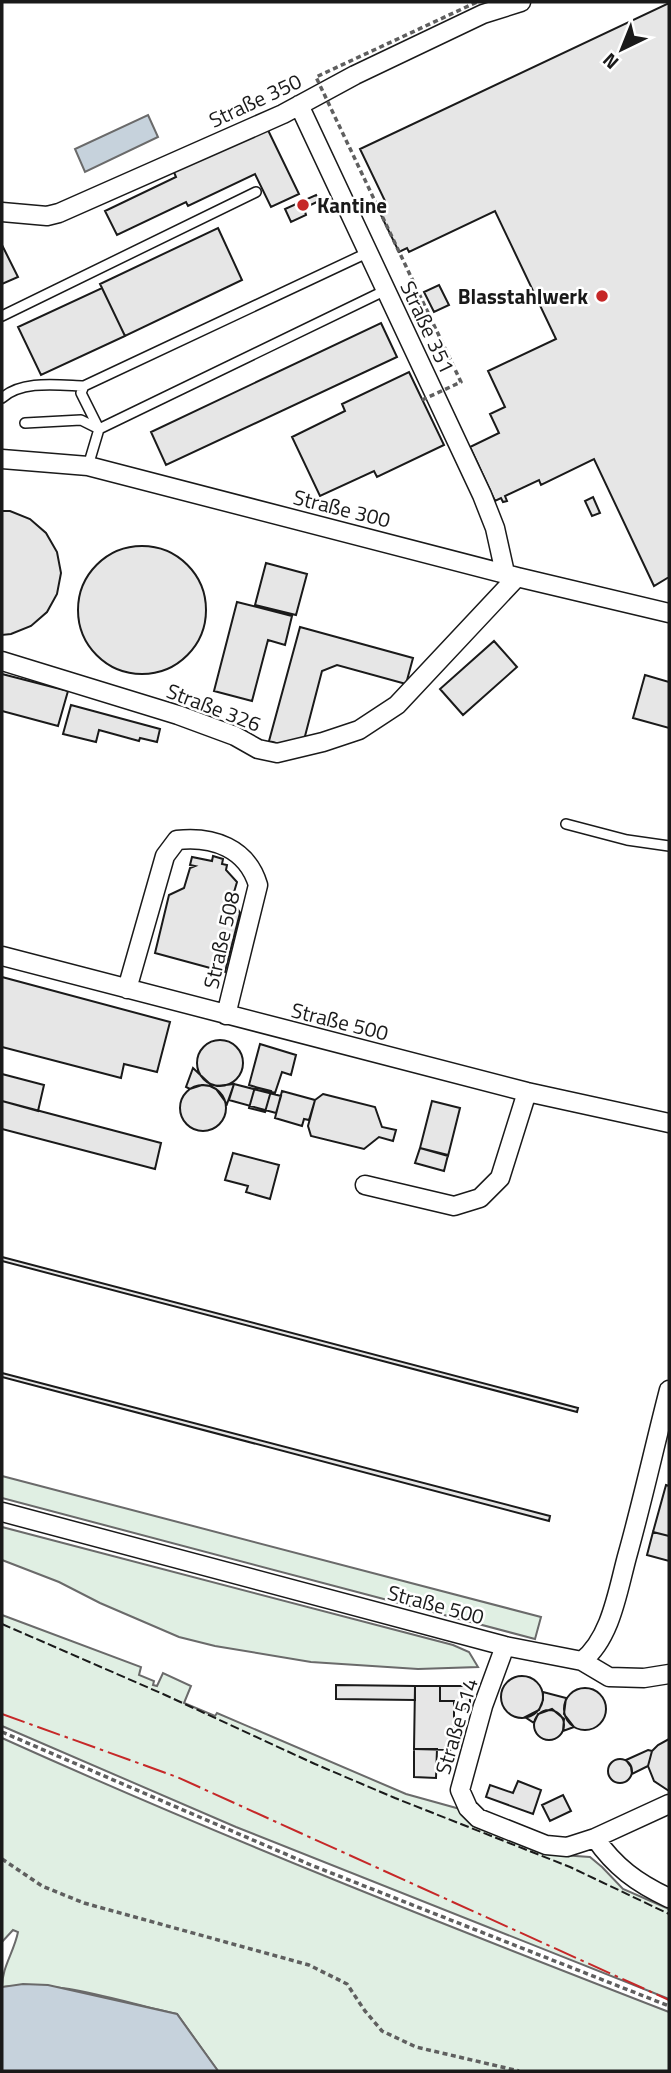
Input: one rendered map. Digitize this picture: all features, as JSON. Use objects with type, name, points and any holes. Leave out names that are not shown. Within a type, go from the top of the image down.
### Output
[{"type":"street","name":"Straße 350","points":[[2,212],[47,216],[59,213],[299,105],[483,14],[521,2]]},
{"type":"street","name":"Straße 351","points":[[299,105],[482,495],[511,575]]},
{"type":"street","name":"Straße 300","points":[[2,458],[88,466],[669,613]]},
{"type":"street","name":"Straße 326","points":[[2,661],[178,715],[235,736],[258,749],[277,753],[359,730],[397,705],[511,575]]},
{"type":"street","name":"Straße 508","points":[[127,989],[164,856],[177,840],[192,838],[209,841],[243,856],[254,871],[258,885],[226,1015]]},
{"type":"street","name":"Straße 500","points":[[2,956],[527,1092],[669,1124]]},
{"type":"street","points":[[365,1185],[454,1206],[480,1198],[500,1178],[527,1092]]},
{"type":"street","points":[[582,1661],[592,1653],[610,1618],[669,1390]]},
{"type":"street","name":"Straße 500","points":[[2,1512],[505,1646],[582,1661],[610,1676],[644,1678],[669,1674]]},
{"type":"street","name":"Straße 514","points":[[505,1646],[483,1706],[460,1790],[468,1808],[478,1818],[546,1845],[568,1847],[595,1838],[669,1804]]},
{"type":"street","points":[[595,1838],[621,1870],[642,1885],[669,1898]]},
{"type":"lane","points":[[2,316],[256,192]]},
{"type":"lane","points":[[2,398],[12,389],[53,385],[84,386],[367,253]]},
{"type":"lane","points":[[99,429],[386,290]]},
{"type":"lane","points":[[84,386],[81,393],[99,429],[88,466]]},
{"type":"lane","points":[[25,423],[80,420],[99,429]]},
{"type":"lane","points":[[566,824],[627,840],[669,846]]},
{"type":"path","points":[[422,400],[461,382],[316,77],[477,2]]},
{"type":"path","points":[[2,1732],[311,1865],[669,2006]]},
{"type":"path","points":[[2,1860],[42,1886],[84,1903],[309,1965],[347,1984],[382,2031],[416,2047],[519,2071]]},
{"type":"green space","points":[[2,1476],[541,1617],[535,1639],[2,1498]]},
{"type":"green space","points":[[2,1527],[453,1645],[469,1652],[478,1667],[418,1669],[311,1662],[215,1646],[179,1637],[59,1582],[2,1560]]},
{"type":"green space","points":[[2,1615],[141,1667],[139,1675],[154,1681],[153,1685],[157,1686],[163,1673],[191,1686],[184,1703],[215,1716],[217,1713],[406,1794],[460,1809],[547,1854],[590,1857],[623,1889],[669,1909],[669,1999],[236,1827],[2,1726]]},
{"type":"green space","points":[[2,1738],[250,1845],[669,2012],[669,2071],[218,2071],[177,2014],[68,1989],[24,1985],[2,1987],[18,1932],[13,1930],[2,1942]]},
{"type":"shaded area","points":[[148,115],[158,137],[85,172],[75,149]]},
{"type":"shaded area","points":[[48,1985],[177,2014],[218,2071],[2,2071],[2,1987]]},
{"type":"building","name":"Blasstahlwerk","points":[[669,3],[669,577],[654,586],[594,459],[541,485],[539,480],[505,496],[507,501],[503,502],[501,498],[495,501],[470,447],[499,433],[490,414],[505,407],[488,371],[556,339],[495,211],[409,252],[407,248],[399,252],[377,207],[386,203],[360,149]]},
{"type":"building","points":[[266,126],[299,194],[271,207],[255,174],[188,206],[186,202],[117,235],[105,211],[176,177],[173,170]]},
{"type":"building","name":"Kantine","points":[[316,195],[319,201],[304,208],[306,215],[291,222],[285,209]]},
{"type":"building","points":[[218,228],[242,280],[125,336],[100,284]]},
{"type":"building","points":[[2,245],[18,277],[2,284]]},
{"type":"building","points":[[439,285],[449,305],[434,312],[424,292]]},
{"type":"building","points":[[102,288],[125,336],[41,375],[18,327]]},
{"type":"building","points":[[381,323],[397,357],[166,465],[151,432]]},
{"type":"building","points":[[409,372],[444,445],[377,477],[374,471],[320,496],[292,437],[345,411],[342,404]]},
{"type":"building","points":[[593,497],[600,513],[592,516],[585,501]]},
{"type":"building","points":[[2,511],[10,511],[30,519],[46,533],[57,552],[61,573],[57,594],[47,612],[31,626],[2,635]]},
{"type":"building","points":[[142,546],[166,551],[187,565],[201,586],[206,610],[201,634],[187,655],[166,669],[142,674],[118,669],[97,655],[83,634],[78,610],[83,586],[97,565],[118,551]]},
{"type":"building","points":[[266,563],[307,574],[296,615],[255,605]]},
{"type":"building","points":[[237,602],[292,616],[285,645],[268,640],[252,701],[214,691]]},
{"type":"building","points":[[300,627],[413,658],[406,684],[337,665],[322,671],[304,740],[283,745],[269,741]]},
{"type":"building","points":[[494,641],[517,667],[463,715],[440,689]]},
{"type":"building","points":[[2,674],[68,691],[58,726],[2,711]]},
{"type":"building","points":[[645,675],[669,682],[669,728],[633,718]]},
{"type":"building","points":[[71,705],[160,729],[157,742],[140,738],[139,741],[99,730],[96,742],[63,734]]},
{"type":"building","points":[[213,856],[223,859],[222,864],[227,865],[226,870],[237,882],[232,899],[240,913],[225,972],[155,953],[169,895],[184,888],[190,868],[195,866],[190,865],[192,857],[212,861]]},
{"type":"building","points":[[2,977],[170,1022],[157,1072],[124,1064],[121,1078],[2,1047]]},
{"type":"building","points":[[220,1040],[236,1047],[243,1063],[236,1079],[220,1086],[204,1079],[197,1063],[204,1047]]},
{"type":"building","points":[[260,1044],[296,1055],[291,1075],[282,1072],[275,1093],[249,1085]]},
{"type":"building","points":[[193,1068],[210,1084],[234,1084],[227,1104],[216,1089],[210,1086],[202,1085],[190,1089],[186,1087]]},
{"type":"building","points":[[2,1074],[44,1085],[38,1111],[2,1101]]},
{"type":"building","points":[[234,1084],[281,1096],[276,1113],[229,1100]]},
{"type":"building","points":[[203,1085],[219,1092],[226,1108],[219,1124],[203,1131],[187,1124],[180,1108],[187,1092]]},
{"type":"building","points":[[255,1087],[271,1091],[265,1112],[249,1108]]},
{"type":"building","points":[[282,1091],[315,1100],[309,1120],[304,1119],[302,1126],[275,1118]]},
{"type":"building","points":[[323,1094],[375,1107],[382,1127],[396,1130],[393,1141],[379,1137],[364,1149],[311,1136],[308,1126],[315,1100]]},
{"type":"building","points":[[2,1101],[161,1143],[155,1169],[2,1129]]},
{"type":"building","points":[[432,1101],[460,1108],[448,1156],[420,1148]]},
{"type":"building","points":[[420,1148],[448,1155],[444,1171],[415,1163]]},
{"type":"building","points":[[233,1153],[279,1165],[270,1199],[246,1192],[248,1186],[225,1180]]},
{"type":"building","points":[[2,1257],[578,1408],[577,1412],[2,1261]]},
{"type":"building","points":[[2,1373],[550,1516],[549,1521],[2,1377]]},
{"type":"building","points":[[666,1485],[669,1486],[669,1536],[653,1532]]},
{"type":"building","points":[[653,1532],[669,1536],[669,1561],[647,1555]]},
{"type":"building","points":[[522,1676],[537,1682],[543,1697],[537,1712],[522,1718],[507,1712],[501,1697],[507,1682]]},
{"type":"building","points":[[336,1685],[415,1686],[415,1700],[336,1699]]},
{"type":"building","points":[[415,1686],[440,1686],[440,1701],[454,1701],[454,1750],[414,1749]]},
{"type":"building","points":[[440,1686],[470,1686],[470,1709],[454,1709],[454,1701],[440,1701]]},
{"type":"building","points":[[585,1688],[600,1694],[606,1709],[600,1724],[585,1730],[570,1724],[564,1709],[570,1694]]},
{"type":"building","points":[[543,1692],[566,1698],[564,1714],[574,1727],[563,1731],[564,1719],[552,1709],[538,1714],[534,1723],[525,1717],[539,1710]]},
{"type":"building","points":[[549,1710],[560,1714],[564,1725],[560,1736],[549,1740],[538,1736],[534,1725],[538,1714]]},
{"type":"building","points":[[669,1739],[669,1791],[654,1781],[648,1766],[652,1751]]},
{"type":"building","points":[[414,1749],[437,1749],[436,1778],[414,1777]]},
{"type":"building","points":[[648,1750],[652,1751],[648,1766],[632,1774],[626,1760]]},
{"type":"building","points":[[620,1759],[629,1762],[632,1771],[629,1780],[620,1783],[611,1780],[608,1771],[611,1762]]},
{"type":"building","points":[[518,1781],[541,1790],[533,1814],[486,1797],[490,1785],[513,1793]]},
{"type":"building","points":[[563,1795],[571,1811],[550,1821],[542,1805]]},
{"type":"fence","points":[[2,1624],[315,1764],[570,1867],[669,1914]]},
{"type":"power","points":[[2,1714],[177,1777],[669,2000]]},
{"type":"place","name":"Kantine","points":[[303,205]]},
{"type":"place","name":"Blasstahlwerk","points":[[602,296]]}]
